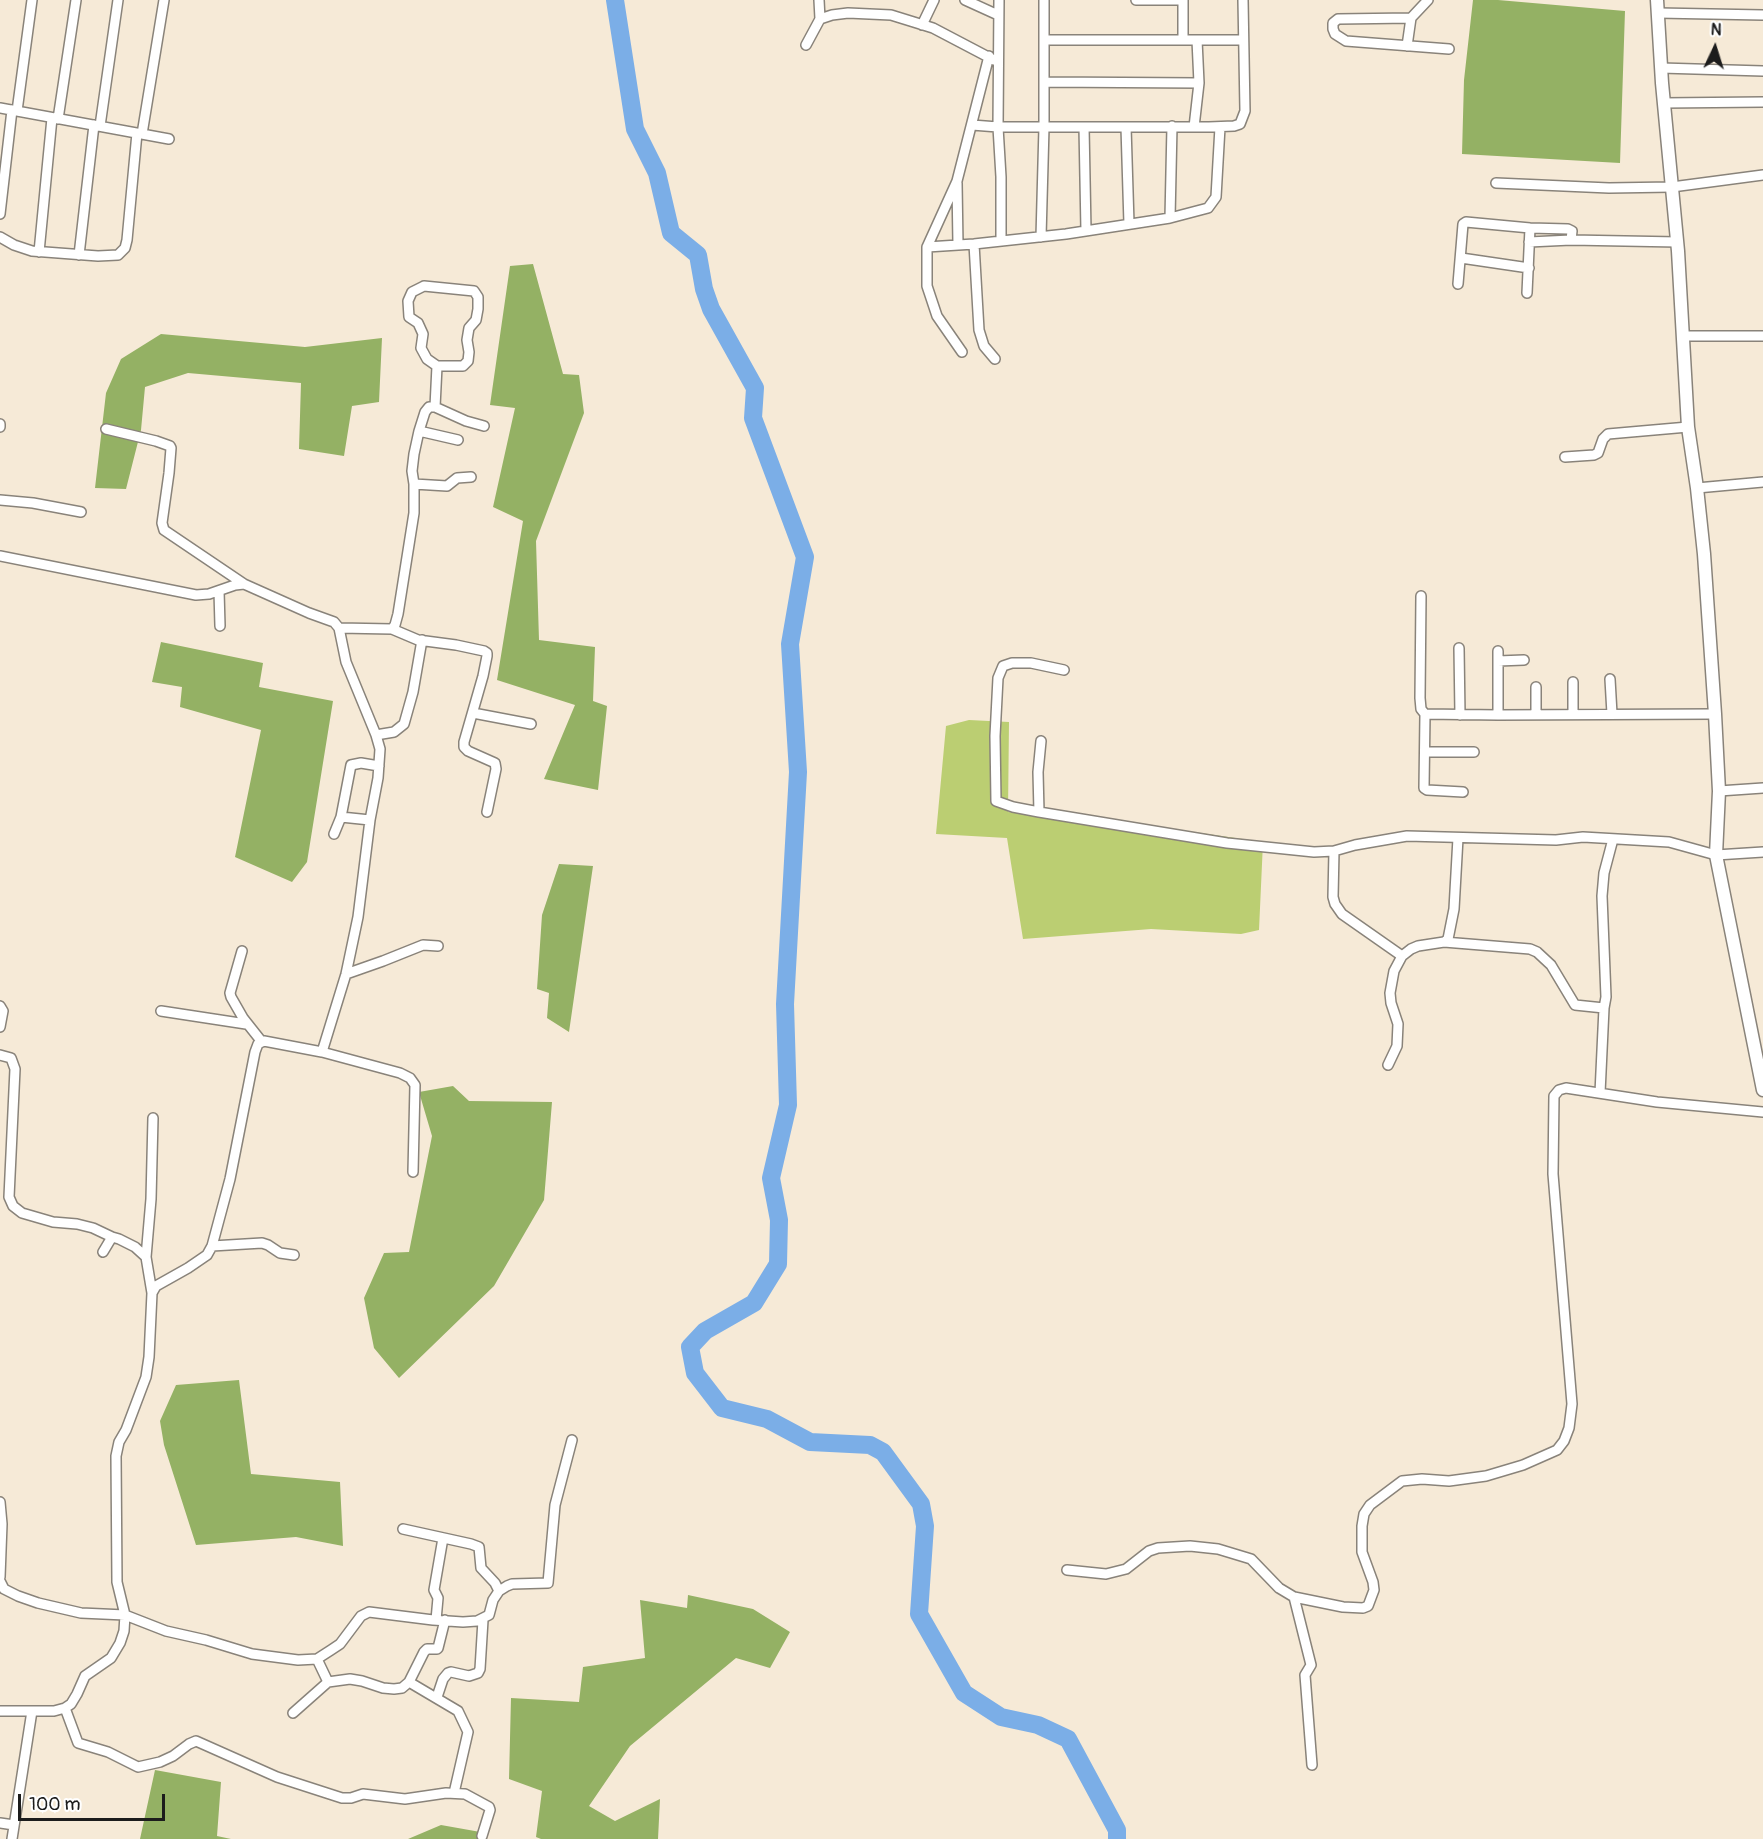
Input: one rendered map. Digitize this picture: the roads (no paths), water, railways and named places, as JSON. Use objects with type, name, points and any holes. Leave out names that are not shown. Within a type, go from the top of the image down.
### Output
[{"type":"street","points":[[0,214],[32,0]]},
{"type":"street","points":[[39,252],[55,118],[76,0]]},
{"type":"street","points":[[79,255],[118,0]]},
{"type":"street","points":[[0,237],[14,245],[39,252],[118,255],[125,248],[139,133],[164,0]]},
{"type":"street","points":[[806,45],[820,19],[819,0]]},
{"type":"street","points":[[922,25],[934,0]]},
{"type":"street","points":[[965,0],[998,15]]},
{"type":"street","points":[[999,0],[998,127],[1002,198],[1001,242]]},
{"type":"street","points":[[1041,237],[1044,0]]},
{"type":"street","points":[[1136,0],[1183,0],[1183,40]]},
{"type":"street","points":[[972,125],[1220,127],[1240,124],[1245,111],[1243,0]]},
{"type":"street","points":[[1407,46],[1411,18],[1428,0]]},
{"type":"street","points":[[1763,15],[1657,6],[1677,242],[1688,427],[1698,488],[1715,714],[1719,791],[1716,855],[1763,1088]]},
{"type":"street","points":[[820,19],[848,13],[891,15],[933,28],[989,56],[998,63]]},
{"type":"street","points":[[1411,18],[1338,19],[1333,23],[1333,29],[1335,34],[1346,41],[1449,49]]},
{"type":"street","points":[[1044,40],[1243,40]]},
{"type":"street","points":[[1194,127],[1199,83],[1197,40]]},
{"type":"street","points":[[962,351],[937,316],[927,286],[927,247],[957,181],[989,56]]},
{"type":"street","points":[[1661,68],[1763,71]]},
{"type":"street","points":[[1044,82],[1199,83]]},
{"type":"street","points":[[1664,103],[1763,102]]},
{"type":"street","points":[[0,108],[169,139]]},
{"type":"street","points":[[1170,218],[1172,126]]},
{"type":"street","points":[[1084,127],[1086,231]]},
{"type":"street","points":[[1126,127],[1129,224]]},
{"type":"street","points":[[927,247],[1001,242],[1086,231],[1170,218],[1208,208],[1216,198],[1220,127]]},
{"type":"street","points":[[1496,183],[1609,188],[1672,187],[1763,175]]},
{"type":"street","points":[[957,181],[958,245]]},
{"type":"street","points":[[1458,284],[1464,223],[1568,229],[1572,231],[1571,240]]},
{"type":"street","points":[[1527,293],[1530,228]]},
{"type":"street","points":[[1529,242],[1571,240],[1677,242]]},
{"type":"street","points":[[974,244],[979,330],[984,346],[995,359]]},
{"type":"street","points":[[1461,258],[1529,268]]},
{"type":"street","points":[[424,286],[474,291],[478,297],[478,309],[476,320],[469,328],[468,361],[463,366],[437,366],[427,359],[421,348],[423,334],[418,323],[409,317],[408,302],[412,292],[424,286]]},
{"type":"street","points":[[1682,336],[1763,336]]},
{"type":"street","points":[[435,407],[437,366]]},
{"type":"street","points":[[392,629],[398,614],[414,513],[412,471],[425,412],[429,407],[435,407],[466,421],[484,426]]},
{"type":"street","points":[[1565,457],[1598,453],[1603,439],[1608,435],[1688,427]]},
{"type":"street","points":[[106,429],[170,446],[162,523],[164,530],[244,584],[334,622],[339,628],[346,662],[380,749],[358,917],[346,974],[322,1052]]},
{"type":"street","points":[[419,431],[458,440]]},
{"type":"street","points":[[414,484],[447,486],[457,478],[471,477]]},
{"type":"street","points":[[1698,488],[1763,482]]},
{"type":"street","points":[[0,500],[33,503],[81,512]]},
{"type":"street","points":[[0,556],[196,595],[244,584]]},
{"type":"street","points":[[219,591],[220,626]]},
{"type":"street","points":[[1421,596],[1420,698],[1421,709],[1425,714],[1423,786],[1425,789],[1463,792]]},
{"type":"street","points":[[339,628],[392,629],[422,640],[487,653],[464,747],[495,763],[496,769],[487,812]]},
{"type":"street","points":[[376,735],[394,732],[404,724],[413,692],[422,640]]},
{"type":"street","points":[[1459,648],[1460,715]]},
{"type":"street","points":[[1498,715],[1498,656],[1524,660]]},
{"type":"street","points":[[1064,670],[1031,663],[1012,663],[1003,666],[998,678],[995,736],[996,801],[1039,812],[1227,843],[1314,852],[1334,851],[1407,836],[1556,840],[1606,837],[1613,840],[1669,842],[1716,855],[1763,852]]},
{"type":"street","points":[[1610,679],[1612,714]]},
{"type":"street","points":[[1573,682],[1573,714]]},
{"type":"street","points":[[1536,687],[1536,714]]},
{"type":"street","points":[[473,713],[531,724]]},
{"type":"street","points":[[1425,714],[1715,714]]},
{"type":"street","points":[[1039,812],[1038,772],[1041,741]]},
{"type":"street","points":[[1425,752],[1474,752]]},
{"type":"street","points":[[334,834],[342,817],[351,765],[361,763],[379,766]]},
{"type":"street","points":[[1719,791],[1763,788]]},
{"type":"street","points":[[342,817],[370,820]]},
{"type":"street","points":[[1444,942],[1451,933],[1455,909],[1458,838]]},
{"type":"street","points":[[1600,1093],[1606,997],[1602,896],[1613,840]]},
{"type":"street","points":[[1334,851],[1333,897],[1335,904],[1342,914],[1401,956]]},
{"type":"street","points":[[1388,1065],[1397,1046],[1398,1032],[1390,993],[1394,971],[1401,956],[1418,946],[1444,942],[1530,949],[1537,952],[1551,965],[1575,1005],[1604,1008]]},
{"type":"street","points":[[346,974],[423,945],[438,946]]},
{"type":"street","points":[[242,951],[230,993],[246,1024],[262,1042],[322,1052],[400,1073],[410,1078],[415,1085],[413,1172]]},
{"type":"street","points":[[0,1006],[3,1011],[0,1027]]},
{"type":"street","points":[[161,1011],[246,1024]]},
{"type":"street","points":[[152,1293],[156,1286],[207,1255],[212,1246],[230,1179],[255,1052],[258,1044],[262,1042]]},
{"type":"street","points":[[0,1055],[11,1058],[15,1069],[9,1197],[13,1206],[22,1213],[53,1222],[93,1228],[135,1247],[146,1257]]},
{"type":"street","points":[[1067,1570],[1106,1574],[1126,1569],[1149,1551],[1158,1548],[1218,1549],[1251,1558],[1279,1587],[1294,1597],[1343,1607],[1368,1606],[1374,1590],[1362,1552],[1362,1526],[1364,1515],[1370,1505],[1402,1481],[1422,1479],[1449,1481],[1486,1476],[1523,1466],[1557,1450],[1564,1441],[1569,1428],[1572,1404],[1553,1174],[1554,1096],[1559,1090],[1566,1088],[1657,1102],[1763,1112]]},
{"type":"street","points":[[0,1711],[54,1711],[65,1708],[71,1704],[89,1672],[104,1664],[116,1653],[124,1631],[125,1615],[117,1582],[116,1456],[119,1442],[126,1430],[146,1377],[149,1357],[152,1293],[146,1257],[151,1199],[153,1118]]},
{"type":"street","points":[[103,1252],[112,1237]]},
{"type":"street","points":[[212,1246],[262,1243],[276,1251],[294,1255]]},
{"type":"street","points":[[0,1502],[2,1524],[0,1579],[4,1589],[18,1596],[81,1613],[125,1615],[166,1631],[252,1654],[298,1660],[317,1659],[340,1644],[361,1616],[369,1612],[463,1622],[483,1620],[489,1615],[491,1604],[499,1592],[512,1584],[548,1583],[555,1505],[572,1440]]},
{"type":"street","points":[[403,1529],[479,1547],[481,1568],[495,1583],[499,1592]]},
{"type":"street","points":[[293,1713],[328,1682],[350,1679],[394,1689],[402,1688],[409,1682],[424,1652],[427,1649],[438,1647],[440,1620],[438,1598],[434,1590],[443,1538]]},
{"type":"street","points":[[1294,1597],[1311,1665],[1305,1675],[1312,1765]]},
{"type":"street","points":[[437,1697],[443,1679],[448,1673],[469,1676],[478,1673],[483,1620]]},
{"type":"street","points":[[317,1659],[328,1682]]},
{"type":"street","points":[[409,1682],[458,1711],[468,1732],[454,1793]]},
{"type":"street","points":[[65,1708],[78,1743],[108,1752],[138,1767],[160,1762],[196,1741],[277,1777],[333,1796],[351,1798],[370,1794],[405,1799],[454,1793],[465,1794],[489,1808],[490,1813],[482,1836]]},
{"type":"street","points":[[12,1839],[32,1712]]},
{"type":"street","points":[[0,1822],[14,1824]]},
{"type":"waterway","points":[[615,0],[635,129],[657,173],[671,233],[698,255],[704,289],[711,309],[755,388],[753,418],[805,557],[790,644],[798,772],[785,1004],[788,1105],[771,1178],[779,1220],[778,1264],[754,1303],[705,1331],[690,1347],[695,1373],[722,1408],[767,1419],[810,1442],[870,1445],[883,1452],[921,1504],[925,1526],[919,1614],[964,1693],[1001,1717],[1038,1725],[1068,1739],[1117,1830],[1117,1839]]}]
